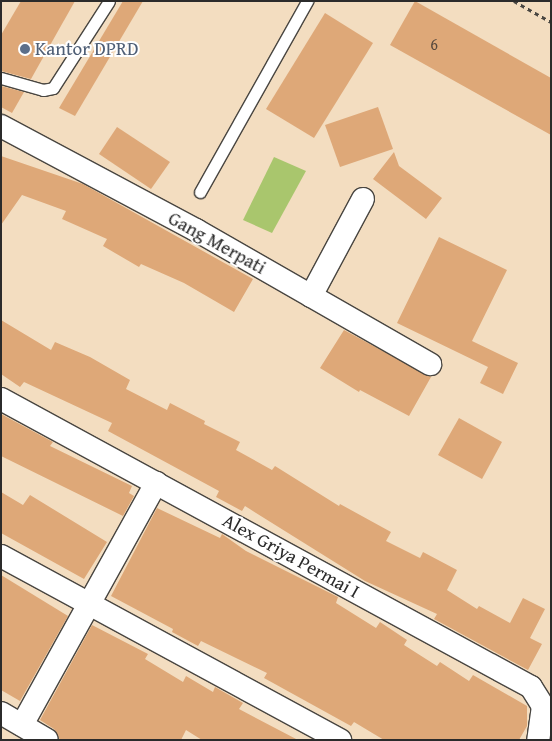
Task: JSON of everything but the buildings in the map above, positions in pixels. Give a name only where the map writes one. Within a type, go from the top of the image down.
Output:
[{"type":"street","name":"Gang Merpati","points":[[1,126],[196,230],[430,364]]},
{"type":"street","points":[[311,296],[362,199]]},
{"type":"street","name":"Alex Griya Permai I","points":[[1,399],[531,687],[543,706],[538,740]]},
{"type":"street","points":[[22,726],[156,483]]},
{"type":"street","points":[[1,556],[340,740]]},
{"type":"street","points":[[1,713],[47,740]]},
{"type":"lane","points":[[1,78],[42,90],[53,88],[108,1]]},
{"type":"lane","points":[[200,192],[307,1]]},
{"type":"path","points":[[514,1],[551,22]]},
{"type":"green space","points":[[274,157],[306,171],[272,233],[243,220]]},
{"type":"place","name":"Kantor DPRD","points":[[25,49]]}]
